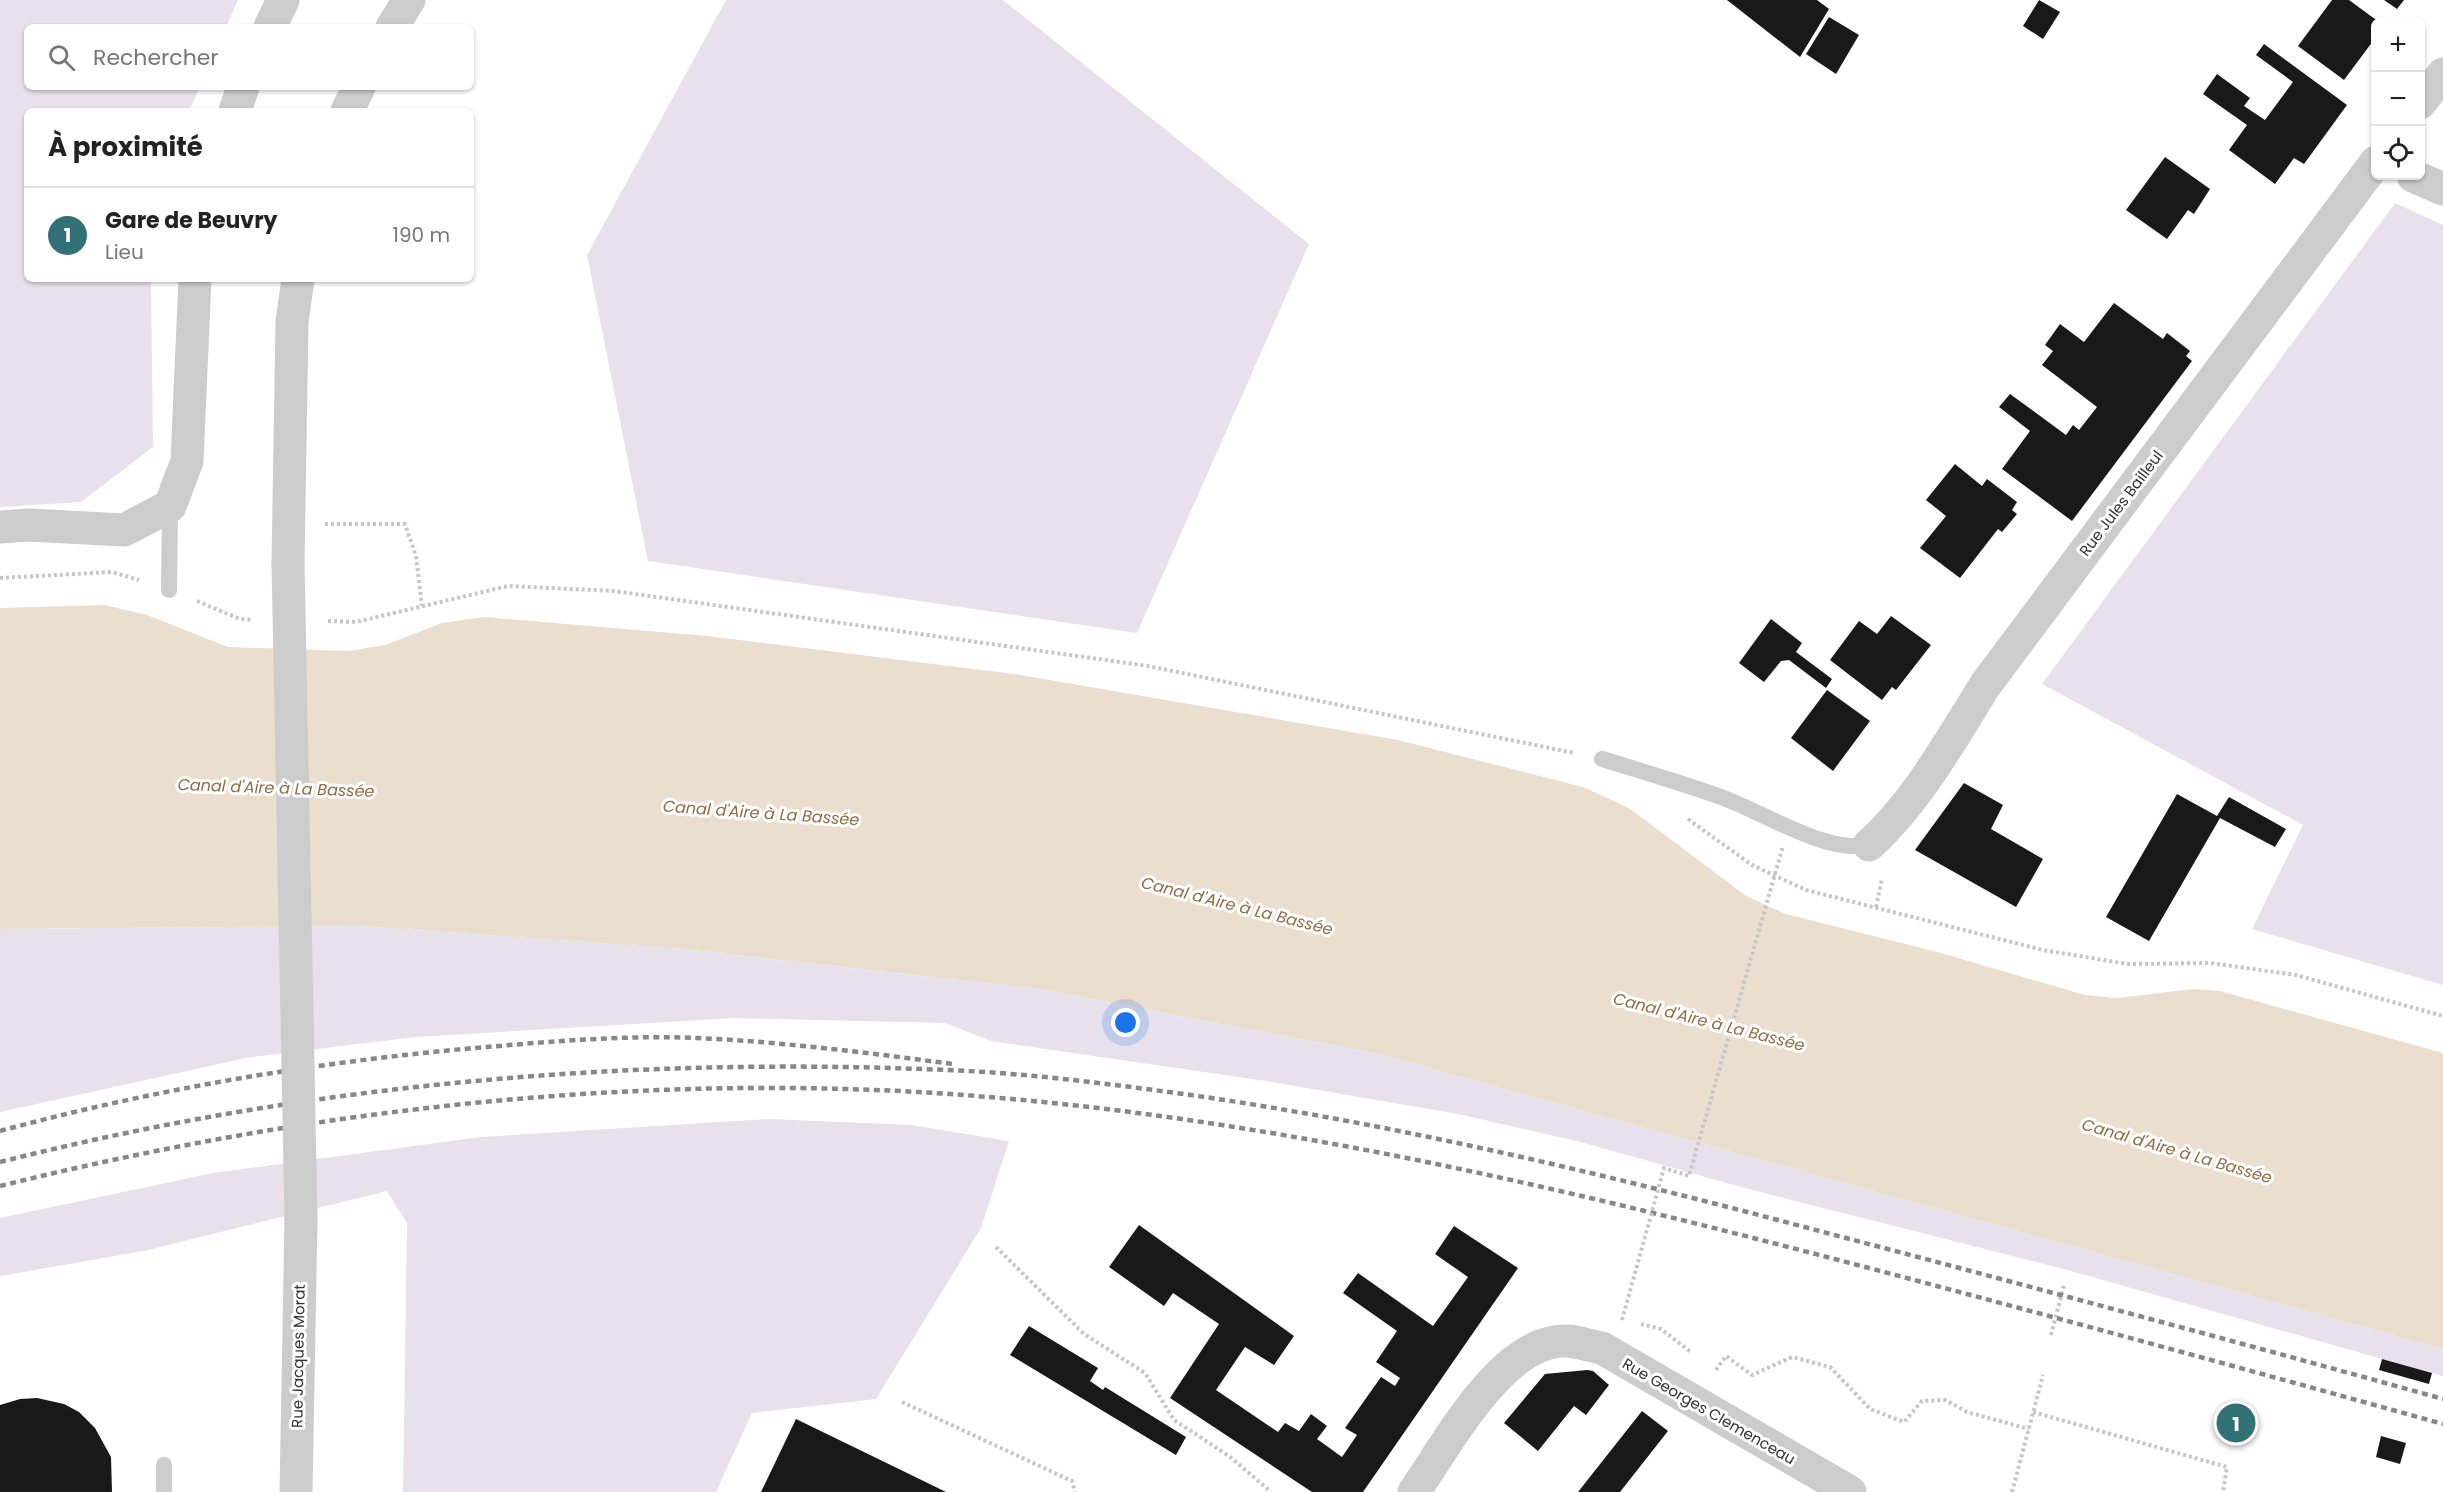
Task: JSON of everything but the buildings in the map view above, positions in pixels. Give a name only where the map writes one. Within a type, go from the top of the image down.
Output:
[{"type":"street","points":[[271,24],[283,0]]},
{"type":"street","points":[[394,24],[409,0]]},
{"type":"street","points":[[2425,98],[2443,74]]},
{"type":"street","points":[[236,108],[242,90]]},
{"type":"street","points":[[348,108],[358,90]]},
{"type":"street","name":"Rue Jules Bailleul","points":[[1869,845],[1896,818],[1936,764],[1986,684],[2371,169]]},
{"type":"street","points":[[2422,180],[2443,189]]},
{"type":"street","points":[[0,527],[29,525],[124,530],[170,506],[187,461],[195,282]]},
{"type":"street","name":"Rue Jacques Morat","points":[[296,1492],[301,1219],[288,524],[292,322],[298,282]]},
{"type":"street","name":"Rue Georges Clemenceau","points":[[1414,1492],[1494,1377],[1527,1350],[1564,1341],[1602,1348],[1850,1492]]},
{"type":"lane","points":[[169,590],[170,506]]},
{"type":"lane","points":[[1602,759],[1724,798],[1814,836],[1852,848],[1869,845]]},
{"type":"lane","points":[[164,1465],[164,1492]]},
{"type":"path","points":[[288,524],[405,524],[416,556],[422,606]]},
{"type":"path","points":[[0,578],[112,572],[169,590],[240,619],[263,620]]},
{"type":"path","points":[[321,621],[356,622],[508,586],[614,591],[1148,666],[1602,759]]},
{"type":"path","points":[[1687,818],[1752,865],[1806,890],[2043,950],[2128,964],[2210,963],[2296,975],[2443,1017]]},
{"type":"path","points":[[1622,1320],[1664,1168],[1689,1176],[1783,846]]},
{"type":"path","points":[[996,1247],[1084,1334],[1145,1373],[1174,1420],[1230,1456],[1270,1492]]},
{"type":"path","points":[[2051,1335],[2064,1285]]},
{"type":"path","points":[[1690,1399],[1726,1356],[1752,1375],[1791,1357],[1830,1367],[1870,1409],[1904,1422],[1922,1401],[1946,1400],[1967,1412],[2029,1429]]},
{"type":"path","points":[[2012,1492],[2043,1375]]},
{"type":"path","points":[[902,1402],[1072,1481],[1075,1492]]},
{"type":"path","points":[[2033,1412],[2227,1467],[2223,1492]]},
{"type":"shaded area","points":[[0,0],[238,0],[227,24],[24,24],[24,90],[199,90],[190,108],[24,108],[24,282],[151,282],[153,447],[81,502],[0,507]]},
{"type":"shaded area","points":[[726,0],[1003,0],[1309,244],[1137,633],[648,561],[587,255]]},
{"type":"shaded area","points":[[2395,203],[2443,225],[2443,985],[2252,929],[2303,825],[2042,684]]},
{"type":"shaded area","points":[[360,926],[683,949],[1039,989],[1378,1054],[2443,1349],[2443,1376],[2060,1268],[1741,1187],[1577,1141],[1458,1114],[1266,1081],[991,1041],[945,1023],[735,1018],[416,1037],[251,1057],[0,1112],[0,929]]},
{"type":"shaded area","points":[[770,1119],[912,1125],[1009,1141],[981,1228],[876,1399],[752,1413],[716,1492],[403,1492],[407,1223],[387,1191],[144,1251],[0,1276],[0,1218],[213,1173],[481,1137]]},
{"type":"water","name":"Canal d'Aire à La Bassée","points":[[104,605],[147,615],[228,647],[349,651],[385,645],[442,623],[484,617],[707,636],[1014,674],[1398,740],[1583,787],[1629,808],[1746,896],[1786,914],[1941,953],[2085,995],[2117,998],[2193,989],[2220,991],[2443,1053],[2443,1349],[1378,1054],[1039,989],[683,949],[360,926],[0,929],[0,608]]},
{"type":"railway","points":[[0,1131],[180,1089],[302,1068],[425,1053],[565,1041],[645,1037],[698,1038],[826,1048],[953,1064]]},
{"type":"railway","points":[[0,1162],[119,1134],[239,1112],[359,1094],[480,1080],[723,1067],[846,1067],[968,1071],[1052,1078],[1191,1095],[1352,1122],[1590,1173],[1748,1212],[2443,1399]]},
{"type":"railway","points":[[0,1186],[113,1160],[340,1119],[455,1105],[571,1095],[686,1089],[802,1088],[918,1092],[1034,1101],[1148,1114],[1263,1132],[1489,1175],[1715,1228],[1904,1277],[2443,1424]]},
{"type":"place","name":"Gare de Beuvry","points":[[2236,1423]]}]
